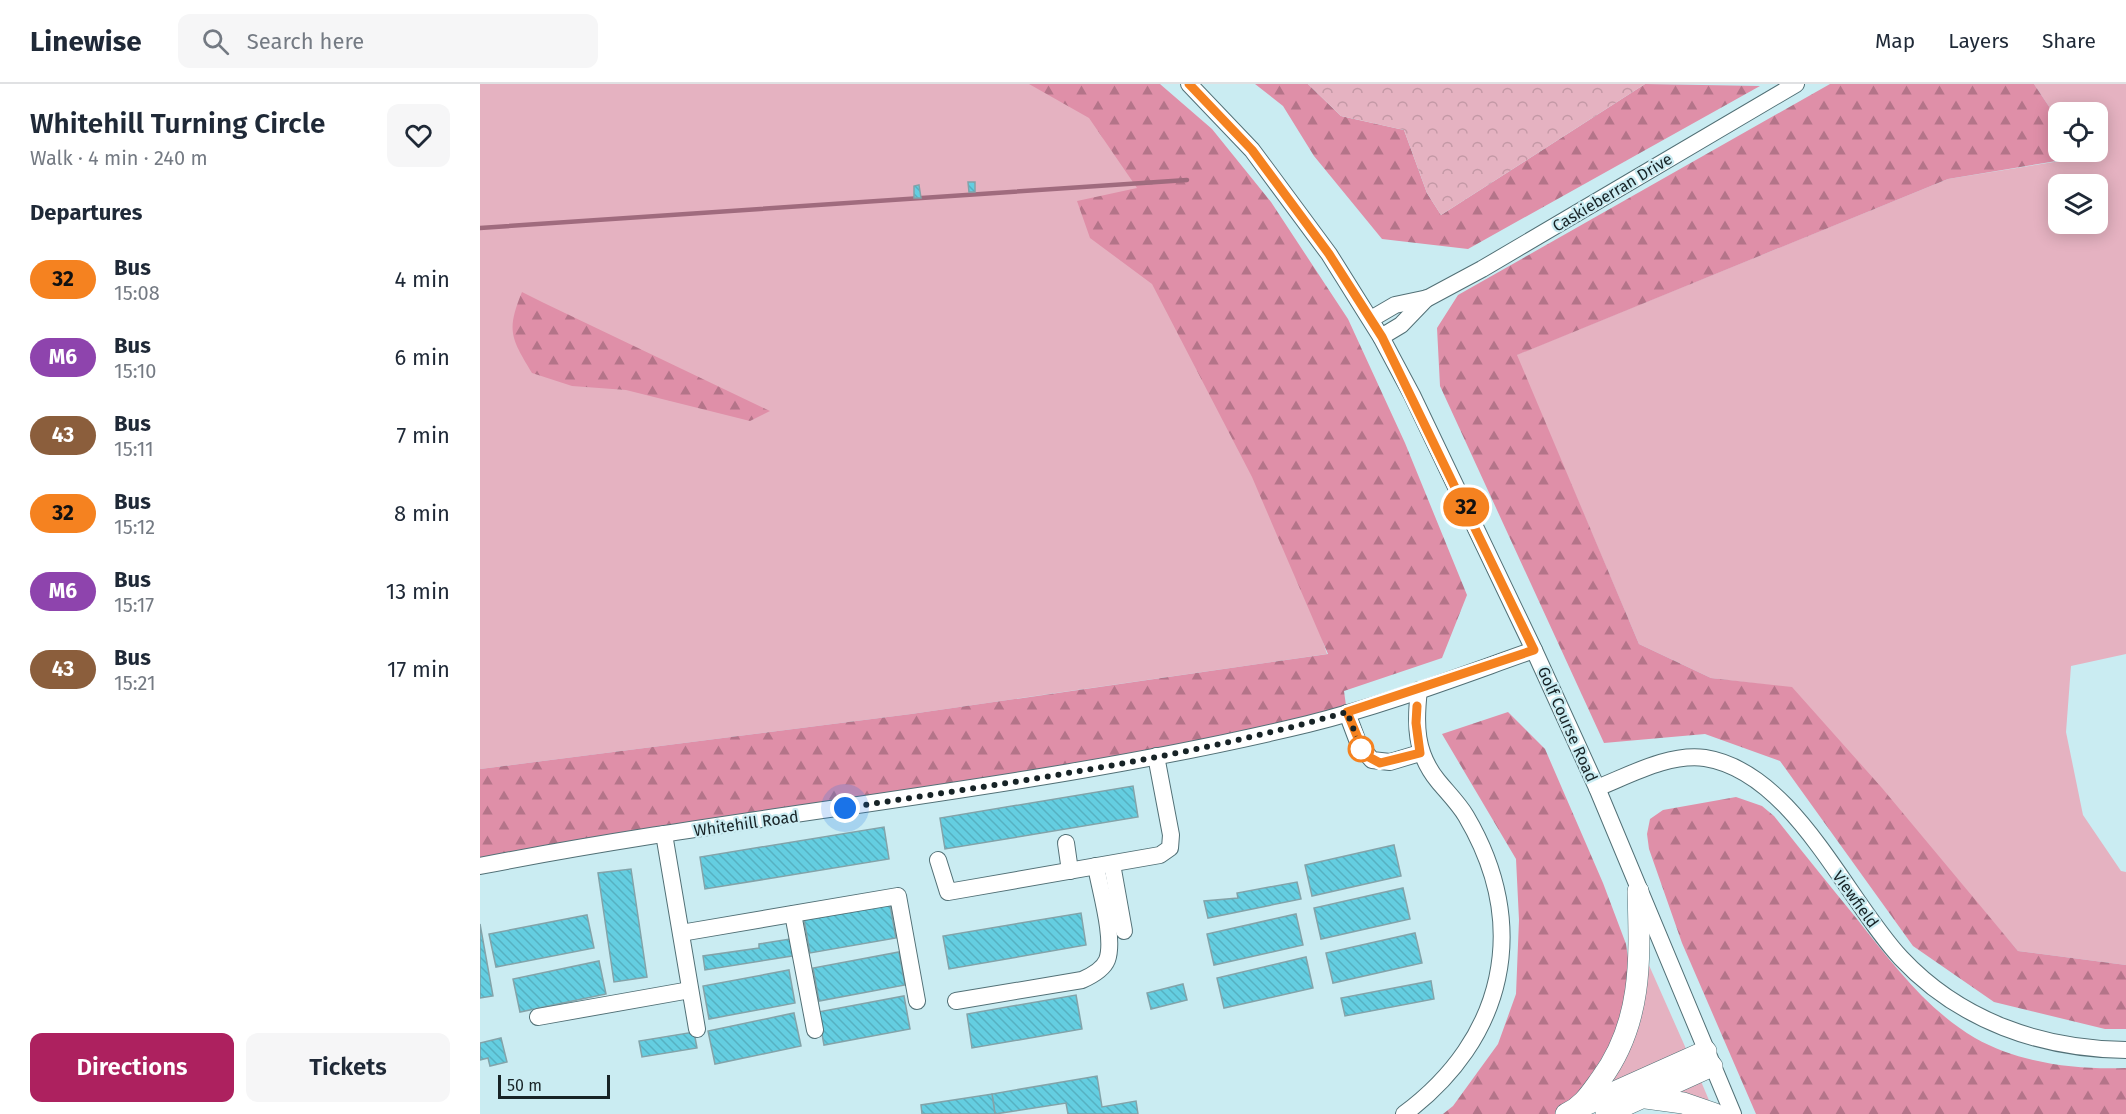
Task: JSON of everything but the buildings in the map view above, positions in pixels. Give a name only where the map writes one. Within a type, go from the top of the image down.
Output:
[{"type":"main road","points":[[1573,1111],[1619,1052],[1635,1007],[1640,952],[1638,891]]},
{"type":"main road","points":[[1573,1111],[1709,1058]]},
{"type":"main road","points":[[1606,1114],[1646,1098],[1709,1058]]},
{"type":"main road","points":[[1646,1098],[1683,1103],[1715,1114]]},
{"type":"street","name":"Golf Course Road","points":[[1189,84],[1252,150],[1329,254],[1382,337],[1534,650],[1597,788],[1638,891],[1733,1114]]},
{"type":"street","name":"Caskieberran Drive","points":[[1371,319],[1395,305],[1428,298],[1482,269],[1796,84]]},
{"type":"street","name":"Caskieberran Drive","points":[[1382,337],[1401,325],[1428,298]]},
{"type":"street","name":"Whitehill Road","points":[[480,866],[596,843],[933,795],[1156,756],[1347,712],[1534,650]]},
{"type":"street","points":[[1404,1114],[1427,1096],[1457,1066],[1475,1039],[1489,1011],[1497,979],[1501,947],[1501,915],[1496,884],[1482,848],[1465,814],[1435,777],[1420,753],[1416,723],[1419,690]]},
{"type":"street","points":[[1347,712],[1359,745],[1371,760],[1390,762],[1420,753]]},
{"type":"street","points":[[938,860],[948,892],[1160,855],[1170,848],[1171,835],[1156,756]]},
{"type":"street","name":"Viewfield","points":[[1597,788],[1673,760],[1704,758],[1733,766],[1772,791],[1900,957],[1947,998],[1989,1023],[2016,1032],[2076,1047],[2126,1050]]},
{"type":"street","points":[[664,834],[697,1029]]},
{"type":"street","points":[[1066,843],[1070,871]]},
{"type":"street","points":[[1104,865],[1124,931]]},
{"type":"street","points":[[956,1001],[1082,980],[1095,974],[1106,961],[1110,944],[1104,865]]},
{"type":"street","points":[[681,933],[898,896],[918,1001]]},
{"type":"street","points":[[794,914],[815,1030]]},
{"type":"street","points":[[538,1017],[690,990]]},
{"type":"green space","points":[[480,84],[1073,84],[1104,113],[1253,430],[1327,654],[911,714],[480,769]]},
{"type":"green space","points":[[1029,84],[1160,84],[1212,129],[1271,202],[1348,319],[1405,443],[1467,595],[1442,658],[1344,691],[1347,713],[1309,723],[480,866],[480,769],[911,714],[1328,654],[1252,477],[1152,284],[1090,238],[1077,201],[1137,188],[1089,118]]},
{"type":"green space","points":[[1255,84],[1308,84],[1341,116],[1404,130],[1427,193],[1441,215],[1645,84],[1760,86],[1468,249],[1382,239],[1314,156],[1283,106]]},
{"type":"green space","points":[[1308,84],[1645,84],[1441,215],[1427,193],[1404,130],[1341,116]]},
{"type":"green space","points":[[1830,84],[2034,84],[2048,105],[2048,162],[2051,162],[1948,179],[1517,355],[1639,644],[1711,678],[1792,687],[1882,788],[2018,951],[2126,965],[2126,1029],[2105,1029],[1994,1002],[1913,946],[1780,761],[1705,734],[1604,743],[1440,386],[1437,328],[1458,295]]},
{"type":"green space","points":[[2034,84],[2126,84],[2126,654],[2071,666],[2066,732],[2083,815],[2121,871],[2126,872],[2126,965],[2018,951],[1792,688],[1711,678],[1639,644],[1516,355],[1948,179],[2054,162],[2108,162],[2108,102],[2048,102],[2048,105]]},
{"type":"green space","points":[[522,292],[770,411],[750,421],[626,390],[572,386],[532,373],[519,351],[513,334],[514,316]]},
{"type":"green space","points":[[1508,712],[1545,749],[1603,883],[1626,944],[1635,1007],[1566,1114],[1443,1114],[1453,1106],[1498,1044],[1516,994],[1519,920],[1516,859],[1442,734]]},
{"type":"green space","points":[[1736,797],[1762,806],[1774,816],[1897,968],[1941,1013],[1975,1038],[2010,1054],[2068,1066],[2126,1068],[2126,1114],[1756,1114],[1682,943],[1649,849],[1647,834],[1650,819],[1663,810]]},
{"type":"green space","points":[[1648,963],[1687,1051],[1609,1086],[1624,1061],[1640,1023]]},
{"type":"green space","points":[[1700,1079],[1711,1105],[1676,1093]]},
{"type":"waterway","points":[[480,228],[1187,180]]},
{"type":"bus line","name":"32","points":[[1189,84],[1252,150],[1329,254],[1382,337],[1534,650],[1347,712],[1365,755],[1380,763],[1420,753],[1416,723],[1417,706]]},
{"type":"route","points":[[845,808],[1079,771],[1185,751],[1309,723],[1347,712],[1361,749]]}]
